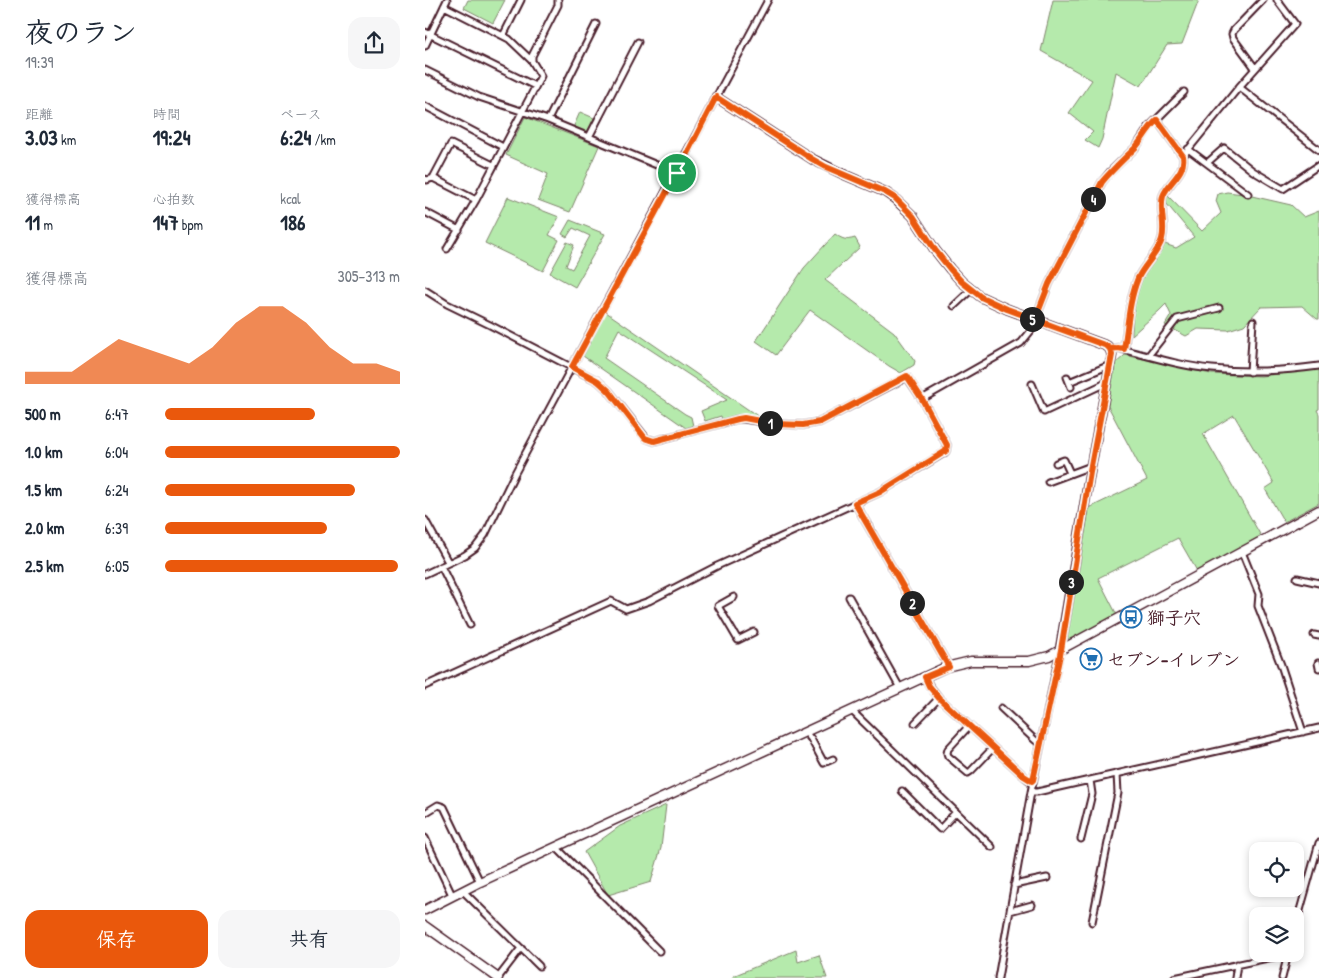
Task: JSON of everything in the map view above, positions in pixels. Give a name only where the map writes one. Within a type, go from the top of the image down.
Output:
[{"type":"street","points":[[425,46],[428,34],[447,0]]},
{"type":"street","points":[[503,36],[521,0]]},
{"type":"street","points":[[532,62],[532,56],[558,5],[557,0]]},
{"type":"street","points":[[425,574],[472,551],[480,542],[768,0]]},
{"type":"street","points":[[1255,68],[1232,34],[1233,30],[1263,0]]},
{"type":"street","points":[[1183,156],[1255,68],[1295,24],[1277,0]]},
{"type":"street","points":[[444,6],[509,39],[532,62],[541,76],[476,200],[447,249]]},
{"type":"street","points":[[548,120],[595,24]]},
{"type":"street","points":[[428,34],[535,86]]},
{"type":"street","points":[[589,137],[637,42]]},
{"type":"street","points":[[425,70],[479,98],[548,120],[677,173]]},
{"type":"street","points":[[1239,87],[1319,150]]},
{"type":"street","points":[[922,399],[1021,343],[1037,320],[1049,284],[1102,182],[1136,147],[1149,127],[1184,92]]},
{"type":"street","points":[[716,97],[812,159],[895,198],[913,216],[950,269],[971,290],[995,304],[1107,346],[1112,355],[1091,466],[1061,650],[1033,780],[998,978]]},
{"type":"street","points":[[425,106],[503,147]]},
{"type":"street","points":[[1124,349],[1131,298],[1139,276],[1162,241],[1162,202],[1164,195],[1184,162],[1183,156],[1157,120]]},
{"type":"street","points":[[433,178],[451,144],[493,165]]},
{"type":"street","points":[[1207,163],[1224,148],[1253,171],[1283,189],[1319,165]]},
{"type":"street","points":[[1189,149],[1248,194]]},
{"type":"street","points":[[425,179],[433,178],[476,200]]},
{"type":"street","points":[[425,212],[459,230]]},
{"type":"street","points":[[425,290],[447,304],[598,381],[609,391],[645,438],[654,441],[744,418],[776,424],[803,425],[820,422],[907,376],[947,445],[946,451],[880,492],[717,566],[649,601],[627,609],[611,600],[425,686]]},
{"type":"street","points":[[954,306],[971,290]]},
{"type":"street","points":[[1148,356],[1177,320],[1219,308]]},
{"type":"street","points":[[1250,372],[1253,321]]},
{"type":"street","points":[[1110,349],[1124,349],[1167,361],[1211,369],[1250,372],[1280,371],[1319,366]]},
{"type":"street","points":[[1069,382],[1110,365]]},
{"type":"street","points":[[1031,384],[1044,412],[1106,383]]},
{"type":"street","points":[[1056,462],[1064,460],[1070,473]]},
{"type":"street","points":[[1048,482],[1091,466]]},
{"type":"street","points":[[855,503],[949,667]]},
{"type":"street","points":[[425,910],[480,882],[949,667],[971,661],[1015,662],[1035,660],[1049,656],[1319,510]]},
{"type":"street","points":[[425,520],[448,562]]},
{"type":"street","points":[[1242,552],[1259,594],[1258,606],[1281,665],[1303,732]]},
{"type":"street","points":[[441,566],[471,625]]},
{"type":"street","points":[[1297,578],[1319,584]]},
{"type":"street","points":[[734,597],[718,606],[738,640],[754,632]]},
{"type":"street","points":[[849,597],[900,688]]},
{"type":"street","points":[[925,677],[929,686],[939,698],[1024,776],[1029,780],[1033,780]]},
{"type":"street","points":[[915,723],[939,698]]},
{"type":"street","points":[[1001,708],[1035,740],[1041,742]]},
{"type":"street","points":[[852,711],[992,847]]},
{"type":"street","points":[[969,726],[948,749],[948,756],[968,773],[993,748]]},
{"type":"street","points":[[1031,792],[1319,728]]},
{"type":"street","points":[[806,733],[824,763],[833,759]]},
{"type":"street","points":[[1092,922],[1118,793],[1117,774]]},
{"type":"street","points":[[1081,839],[1091,794],[1090,780]]},
{"type":"street","points":[[902,792],[940,829],[956,812]]},
{"type":"street","points":[[425,812],[438,805],[443,807],[480,882]]},
{"type":"street","points":[[425,838],[452,895]]},
{"type":"street","points":[[1301,907],[1319,843]]},
{"type":"street","points":[[556,847],[659,951]]},
{"type":"street","points":[[1312,867],[1319,869]]},
{"type":"street","points":[[1014,886],[1047,878]]},
{"type":"street","points":[[463,890],[539,966]]},
{"type":"street","points":[[1010,911],[1032,905]]},
{"type":"street","points":[[425,926],[498,978],[521,948]]},
{"type":"street","points":[[1174,978],[1249,962]]},
{"type":"street","points":[[1281,978],[1285,962]]},
{"type":"street","points":[[1235,978],[1237,964]]},
{"type":"green space","points":[[468,0],[505,0],[493,23],[464,8]]},
{"type":"green space","points":[[1053,0],[1199,0],[1182,44],[1167,45],[1141,86],[1116,72],[1102,139],[1098,148],[1085,140],[1093,132],[1069,113],[1092,80],[1041,51]]},
{"type":"green space","points":[[580,112],[594,118],[588,130],[583,132],[573,128]]},
{"type":"green space","points":[[525,117],[599,146],[570,212],[538,200],[548,174],[506,155]]},
{"type":"green space","points":[[1227,192],[1291,205],[1304,217],[1319,211],[1319,319],[1302,306],[1261,307],[1244,325],[1228,330],[1198,329],[1186,336],[1165,325],[1171,315],[1166,304],[1132,335],[1133,299],[1140,277],[1162,243],[1176,248],[1194,237],[1166,203],[1167,195],[1202,231],[1221,213],[1216,201],[1218,194]]},
{"type":"green space","points":[[508,197],[559,217],[549,235],[559,240],[543,271],[485,243]]},
{"type":"green space","points":[[570,220],[605,234],[575,287],[550,273],[567,242],[574,245],[566,266],[572,269],[590,236],[573,228],[567,237],[562,234]]},
{"type":"green space","points":[[835,234],[844,239],[855,238],[860,247],[825,280],[894,332],[915,361],[914,365],[901,373],[810,310],[776,355],[756,341],[804,268]]},
{"type":"green space","points":[[606,312],[762,419],[737,416],[722,420],[721,416],[705,421],[701,411],[727,400],[619,329],[604,358],[691,417],[693,426],[686,428],[583,356]]},
{"type":"green space","points":[[1125,355],[1211,374],[1261,376],[1319,369],[1319,409],[1317,410],[1319,414],[1319,503],[1284,522],[1265,489],[1274,483],[1234,415],[1203,434],[1261,536],[1197,571],[1178,538],[1098,578],[1117,615],[1070,640],[1066,637],[1089,508],[1147,480],[1108,406],[1114,365]]},
{"type":"green space","points":[[666,805],[661,848],[651,882],[608,895],[584,852],[620,826]]},
{"type":"green space","points":[[796,950],[798,962],[819,955],[827,978],[734,978],[733,976]]},
{"type":"place","name":"獅子穴","points":[[1131,617]]},
{"type":"place","name":"セブン-イレブン","points":[[1091,659]]},
{"type":"route","points":[[677,173],[572,367],[598,381],[609,391],[645,438],[654,441],[744,418],[776,424],[803,425],[820,422],[907,376],[947,445],[946,451],[880,492],[855,503],[949,667],[925,677],[929,686],[939,698],[993,748],[1032,781],[1061,650],[1091,466],[1112,355],[1107,346],[1035,320],[1049,284],[1102,182],[1136,147],[1149,127],[1157,120],[1183,156],[1182,168],[1164,195],[1162,202],[1162,241],[1139,276],[1131,298],[1124,349],[1110,349],[1107,346],[1039,321],[1007,309],[981,297],[962,282],[950,269],[913,216],[895,198],[826,167],[716,97],[677,173]]}]
